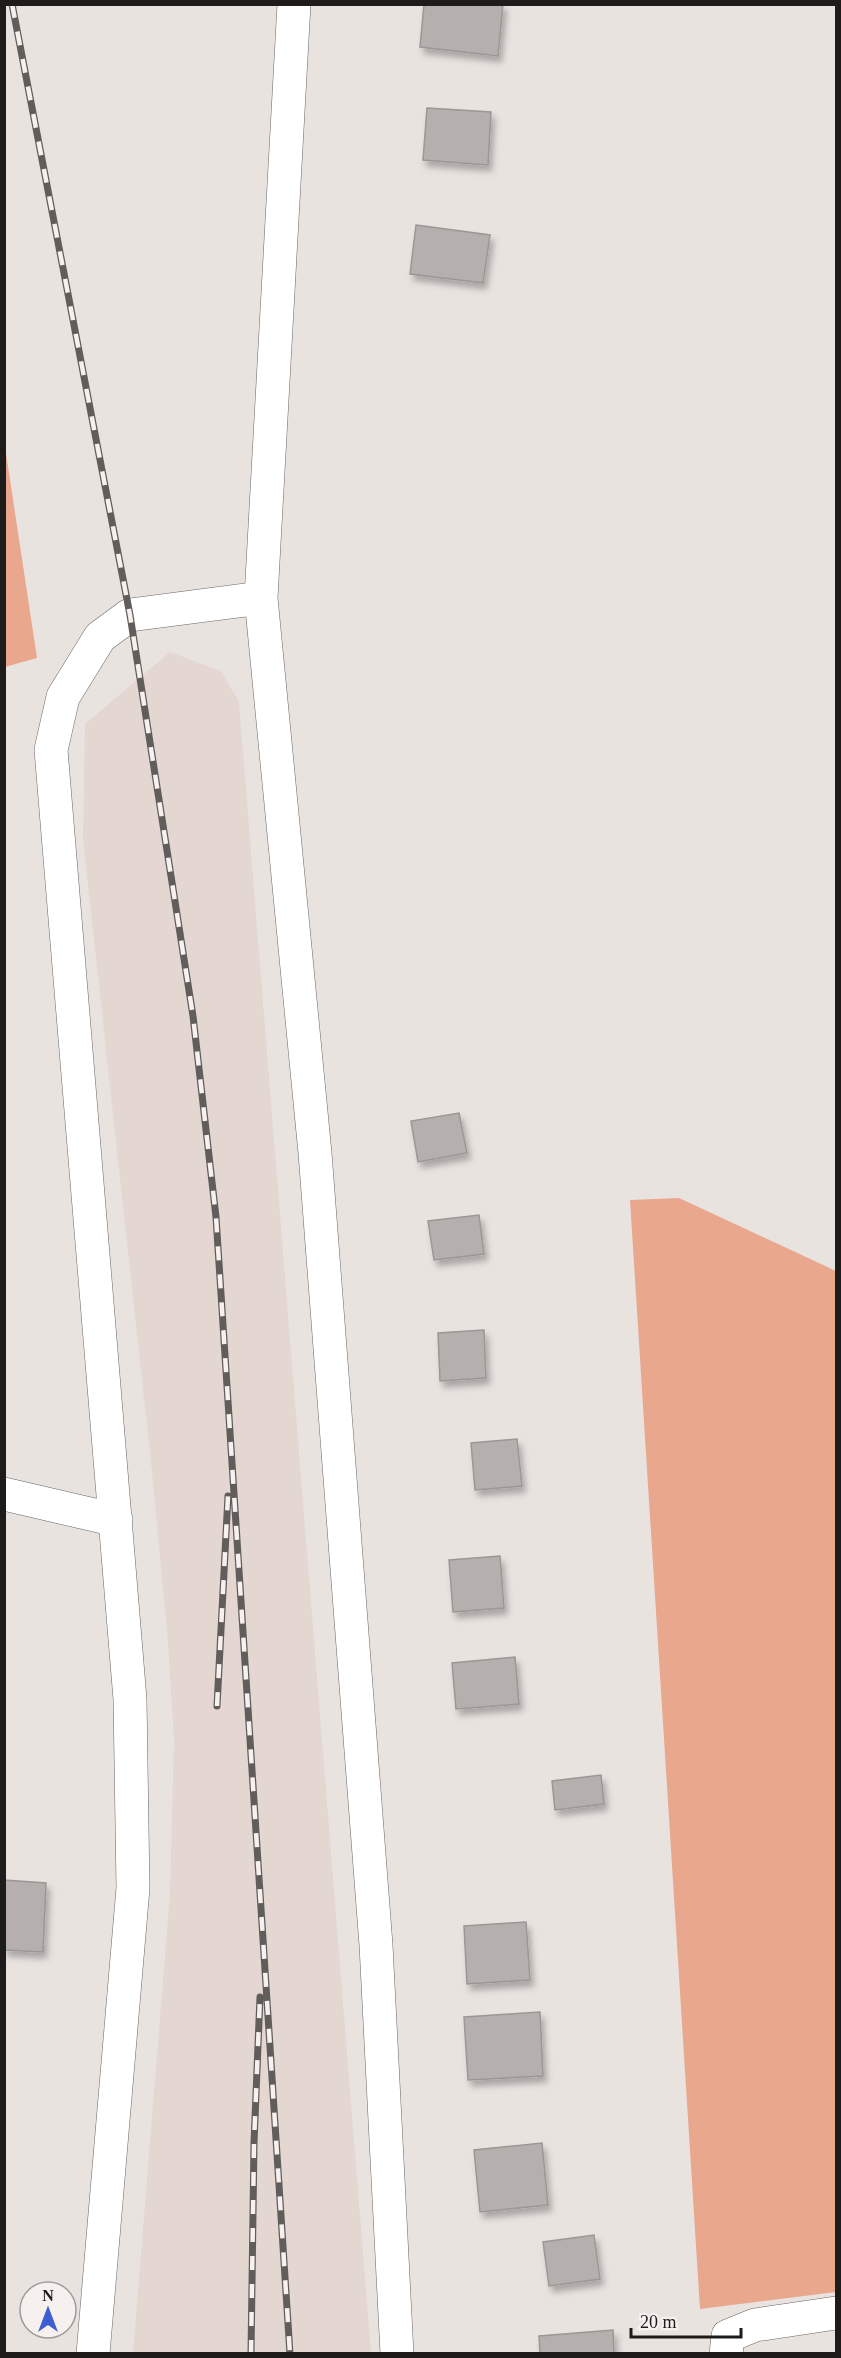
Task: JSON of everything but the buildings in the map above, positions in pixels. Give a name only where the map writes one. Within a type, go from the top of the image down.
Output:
[{"type":"street","points":[[294,4],[261,598],[315,1153],[376,1945],[397,2354]]},
{"type":"street","points":[[93,2354],[134,1888],[130,1699],[51,750],[63,697],[100,637],[130,615],[261,598]]},
{"type":"street","points":[[4,1494],[116,1520]]},
{"type":"street","points":[[726,2354],[728,2336],[755,2325],[837,2313]]},
{"type":"shaded area","points":[[4,440],[37,658],[5,667],[4,667]]},
{"type":"shaded area","points":[[170,652],[221,671],[239,702],[371,2353],[133,2353],[170,1894],[174,1740],[168,1642],[152,1472],[83,839],[85,724]]},
{"type":"shaded area","points":[[679,1198],[836,1271],[836,2292],[700,2309],[630,1200]]},
{"type":"railway","points":[[12,4],[130,615],[193,1016],[216,1217],[290,2354]]},
{"type":"railway","points":[[217,1706],[228,1496]]},
{"type":"railway","points":[[251,2354],[254,2143],[260,1997]]}]
